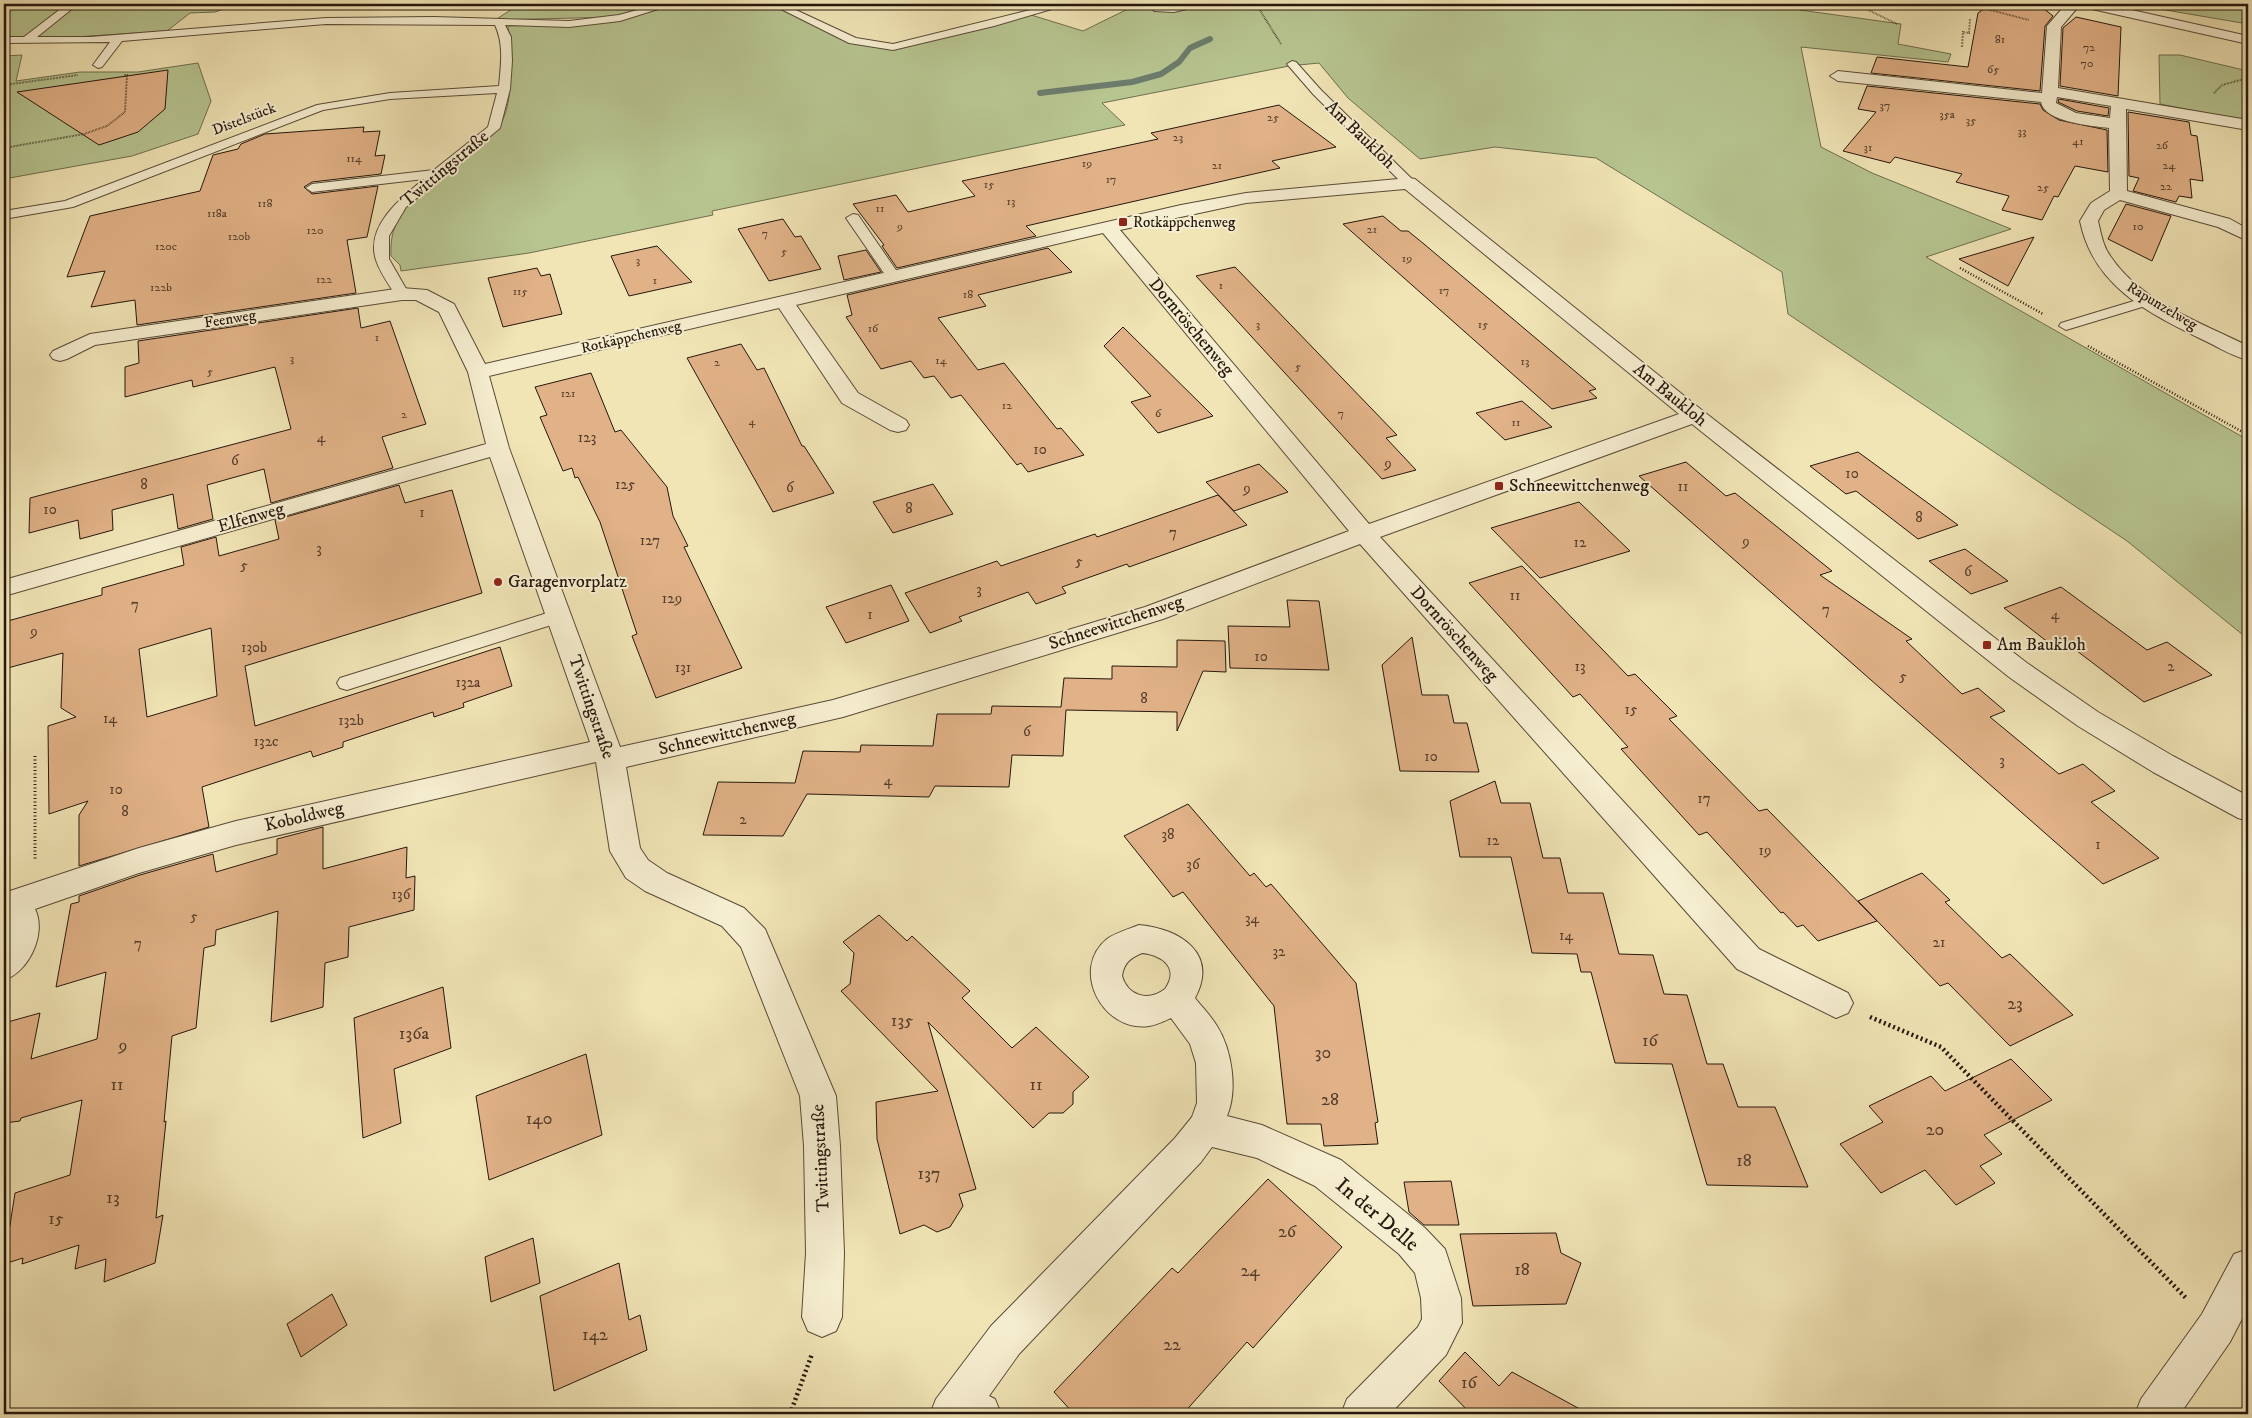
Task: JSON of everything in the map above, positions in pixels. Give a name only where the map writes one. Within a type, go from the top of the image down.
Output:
[{"type":"street","points":[[1160,6],[1174,8],[1190,4]]},
{"type":"street","points":[[2117,124],[2068,116],[2053,110],[2048,104],[2054,26],[2067,5],[2088,9],[2097,5],[2248,40]]},
{"type":"street","points":[[1838,76],[2119,103],[2248,125]]},
{"type":"street","points":[[2119,103],[2117,124],[2121,178],[2118,194],[2224,223],[2248,236]]},
{"type":"street","name":"Rotkäppchenweg","points":[[478,372],[1107,226],[1246,198],[1409,182]]},
{"type":"street","name":"Am Baukloh","points":[[1409,182],[1695,416],[2018,670],[2088,718],[2163,764],[2248,810]]},
{"type":"street","name":"Rapunzelweg","points":[[2118,194],[2097,207],[2089,221],[2094,243],[2113,274],[2147,301],[2248,354]]},
{"type":"street","name":"Dornröschenweg","points":[[1107,226],[1364,534],[1748,959],[1836,1003]]},
{"type":"street","name":"Feenweg","points":[[60,356],[90,340],[402,294]]},
{"type":"street","name":"Twittingstraße","points":[[402,294],[420,294],[433,299],[447,308],[478,372],[498,448],[560,615],[608,755],[625,850],[637,869],[656,882],[733,918],[754,939],[818,1096],[822,1146],[825,1253],[822,1317]]},
{"type":"street","points":[[784,301],[850,398],[898,425]]},
{"type":"street","name":"Schneewittchenweg","points":[[608,755],[852,704],[1154,613],[1364,534],[1695,416]]},
{"type":"street","name":"Elfenweg","points":[[4,588],[498,448]]},
{"type":"street","name":"Koboldweg","points":[[16,903],[117,867],[290,819],[485,778],[608,755]]},
{"type":"street","points":[[4,966],[16,952],[25,931],[16,903]]},
{"type":"street","points":[[963,1411],[1005,1340],[1188,1150],[1205,1128],[1215,1103],[1213,1063],[1205,1037],[1177,1000]]},
{"type":"street","name":"In der Delle","points":[[1205,1128],[1262,1142],[1328,1173],[1412,1241],[1431,1262],[1441,1298],[1442,1323],[1432,1341],[1362,1414]]},
{"type":"street","points":[[2156,1414],[2216,1328],[2248,1268]]},
{"type":"lane","points":[[28,39],[72,4]]},
{"type":"lane","points":[[4,40],[90,40],[326,21],[434,20],[569,24],[620,18],[670,4]]},
{"type":"lane","points":[[776,4],[801,14],[825,29],[853,40],[894,47],[1064,4]]},
{"type":"lane","points":[[1138,4],[1160,6]]},
{"type":"lane","name":"Twittingstraße","points":[[402,294],[382,259],[382,237],[390,217],[401,204],[494,128],[504,89],[506,37],[500,23]]},
{"type":"lane","points":[[506,37],[548,24]]},
{"type":"lane","points":[[98,65],[119,37]]},
{"type":"lane","name":"Am Baukloh","points":[[1292,64],[1317,92],[1409,182]]},
{"type":"lane","name":"Distelstück","points":[[4,216],[68,204],[321,107],[382,97],[504,89]]},
{"type":"lane","points":[[312,188],[436,174]]},
{"type":"lane","points":[[853,218],[893,276]]},
{"type":"lane","points":[[2066,326],[2147,301]]},
{"type":"lane","points":[[347,684],[560,615]]},
{"type":"path","points":[[1256,4],[1292,64]]},
{"type":"path","points":[[1856,4],[1871,13],[1897,24]]},
{"type":"path","points":[[1967,4],[2054,26]]},
{"type":"path","points":[[1962,47],[1963,32],[1969,33],[1970,18]]},
{"type":"path","points":[[4,85],[82,74]]},
{"type":"path","points":[[4,148],[84,134],[107,126],[125,112],[127,75],[118,74]]},
{"type":"path","points":[[2217,92],[2222,85],[2228,82],[2248,78]]},
{"type":"path","points":[[1960,268],[2066,326]]},
{"type":"path","points":[[2066,326],[2058,329],[2248,435]]},
{"type":"path","points":[[16,903],[35,756]]},
{"type":"path","points":[[1836,1003],[1941,1047],[2216,1328]]},
{"type":"path","points":[[790,1414],[808,1368],[822,1317]]},
{"type":"green space","points":[[4,4],[239,4],[215,12],[190,13],[167,31],[74,37],[4,37]]},
{"type":"green space","points":[[520,4],[655,4],[615,17],[495,20]]},
{"type":"green space","points":[[669,4],[776,4],[853,40],[893,47],[1028,14],[1083,31],[1136,5],[1162,10],[1197,4],[1794,4],[1800,10],[1901,24],[1898,44],[1951,54],[1948,62],[1801,47],[1821,147],[1872,173],[2011,229],[1926,257],[2248,440],[2248,639],[2127,541],[1788,314],[1782,272],[1596,158],[1495,147],[1420,159],[1348,98],[1319,63],[1289,66],[1102,103],[1125,125],[712,211],[713,215],[529,253],[401,271],[400,265],[391,256],[391,243],[393,231],[404,209],[434,181],[488,139],[498,128],[503,118],[507,107],[511,79],[508,26],[569,24],[646,12]]},
{"type":"green space","points":[[2130,4],[2220,4],[2248,10],[2248,24]]},
{"type":"green space","points":[[22,55],[16,81],[80,72],[138,72],[198,63],[211,101],[198,134],[132,156],[4,179],[4,56]]},
{"type":"green space","points":[[2159,55],[2180,55],[2248,71],[2248,121],[2160,104]]},
{"type":"building","points":[[1991,4],[2038,4],[2053,16],[2045,26],[2040,91],[1871,73],[1877,57],[1968,67],[1978,13]]},
{"type":"building","points":[[2076,17],[2121,27],[2118,96],[2060,86],[2063,28]]},
{"type":"building","points":[[168,70],[165,109],[138,132],[99,145],[17,92]]},
{"type":"building","points":[[1867,86],[2040,104],[2043,110],[2059,120],[2107,130],[2108,172],[2075,166],[2058,197],[2054,196],[2042,220],[2002,210],[2009,196],[1956,182],[1962,174],[1895,157],[1890,163],[1843,151],[1876,112],[1858,109]]},
{"type":"building","points":[[2059,99],[2109,108],[2108,116],[2077,111],[2058,102]]},
{"type":"building","points":[[1279,105],[1336,147],[1272,161],[1280,168],[1026,226],[1036,236],[897,268],[882,246],[884,245],[853,204],[896,195],[908,212],[975,196],[962,181],[1158,139],[1151,133]]},
{"type":"building","points":[[2128,112],[2189,122],[2191,135],[2197,136],[2203,181],[2190,179],[2192,198],[2179,196],[2176,202],[2133,191],[2139,178],[2129,176]]},
{"type":"building","points":[[364,127],[363,132],[380,131],[375,156],[385,155],[381,174],[312,182],[304,187],[312,194],[378,186],[367,237],[347,240],[356,293],[137,325],[135,300],[91,307],[105,271],[67,277],[90,216],[200,191],[213,155],[238,149],[241,144],[265,134]]},
{"type":"building","points":[[2126,204],[2171,216],[2152,261],[2108,239]]},
{"type":"building","points":[[1383,216],[1401,231],[1408,231],[1596,389],[1589,391],[1597,398],[1552,409],[1343,224]]},
{"type":"building","points":[[783,219],[795,237],[801,236],[821,269],[769,281],[738,229]]},
{"type":"building","points":[[2034,237],[2008,286],[1959,259]]},
{"type":"building","points":[[657,246],[692,282],[629,296],[611,256]]},
{"type":"building","points":[[1048,248],[1072,272],[978,295],[986,306],[938,318],[978,370],[1004,363],[1057,429],[1061,428],[1084,455],[1028,472],[1021,463],[1017,465],[961,395],[951,398],[934,376],[924,378],[911,361],[881,369],[846,317],[852,315],[847,295]]},
{"type":"building","points":[[866,250],[881,272],[844,280],[838,256]]},
{"type":"building","points":[[1235,267],[1397,435],[1386,438],[1416,470],[1382,479],[1196,276]]},
{"type":"building","points":[[537,268],[541,276],[550,274],[562,314],[503,327],[488,278]]},
{"type":"building","points":[[358,308],[361,328],[390,321],[426,424],[382,437],[393,468],[271,503],[264,469],[207,485],[213,519],[178,529],[173,494],[112,510],[113,530],[80,539],[78,520],[29,533],[30,498],[291,429],[275,367],[193,387],[192,380],[125,397],[125,367],[139,363],[138,341]]},
{"type":"building","points":[[1123,327],[1213,416],[1158,433],[1131,402],[1151,396],[1104,346]]},
{"type":"building","points":[[741,344],[757,370],[764,368],[802,446],[804,446],[834,493],[773,512],[687,358]]},
{"type":"building","points":[[591,373],[615,432],[621,430],[667,487],[673,516],[688,546],[684,547],[742,668],[656,698],[632,636],[637,634],[600,522],[578,477],[575,478],[572,468],[563,471],[540,417],[547,415],[535,387]]},
{"type":"building","points":[[1522,401],[1552,427],[1505,440],[1476,413]]},
{"type":"building","points":[[1858,452],[1958,525],[1918,539],[1856,491],[1846,494],[1810,466]]},
{"type":"building","points":[[1686,462],[1726,496],[1735,493],[1832,571],[1820,575],[1912,639],[1906,641],[1962,694],[1978,688],[2005,711],[1990,717],[2059,774],[2083,764],[2115,791],[2091,802],[2159,858],[2103,884],[1639,476]]},
{"type":"building","points":[[1259,464],[1288,492],[1234,511],[1206,482]]},
{"type":"building","points":[[933,484],[953,514],[893,533],[873,502]]},
{"type":"building","points":[[399,485],[405,503],[452,490],[482,593],[245,666],[255,726],[500,647],[512,686],[463,703],[464,707],[434,717],[433,712],[343,742],[343,747],[313,757],[311,751],[202,787],[209,827],[79,866],[79,815],[88,801],[49,814],[48,726],[76,717],[61,708],[63,653],[4,669],[4,622],[102,595],[102,588],[184,565],[181,547],[216,537],[219,556],[279,539],[275,520]],"holes":[[[211,628],[217,696],[147,717],[139,649]]]},
{"type":"building","points":[[1218,495],[1247,525],[1129,567],[1127,564],[1062,587],[1066,593],[1036,604],[1028,592],[959,617],[962,621],[930,633],[905,593],[997,561],[1001,566],[1095,534],[1097,537]]},
{"type":"building","points":[[1579,502],[1630,551],[1540,578],[1491,528]]},
{"type":"building","points":[[1965,549],[2008,581],[1971,594],[1929,561]]},
{"type":"building","points":[[1522,566],[1628,676],[1635,674],[1677,716],[1669,719],[1759,811],[1767,809],[1877,921],[1818,941],[1803,925],[1797,927],[1783,912],[1781,913],[1707,832],[1699,835],[1621,749],[1628,747],[1580,694],[1573,697],[1469,583]]},
{"type":"building","points":[[891,585],[909,621],[846,643],[826,607]]},
{"type":"building","points":[[2061,587],[2147,650],[2167,642],[2212,675],[2144,702],[2060,638],[2049,643],[2004,608]]},
{"type":"building","points":[[1287,600],[1319,601],[1329,670],[1230,668],[1228,626],[1290,627]]},
{"type":"building","points":[[1412,637],[1422,695],[1448,695],[1454,723],[1467,723],[1479,772],[1400,771],[1382,665]]},
{"type":"building","points":[[1177,640],[1225,641],[1226,672],[1203,671],[1177,731],[1177,712],[1066,710],[1063,756],[1012,755],[1009,787],[935,786],[929,797],[807,794],[783,836],[703,835],[718,782],[795,783],[803,751],[860,752],[861,745],[933,746],[937,714],[991,714],[992,706],[1061,707],[1064,678],[1112,679],[1112,666],[1177,667]]},
{"type":"building","points":[[1495,781],[1501,803],[1530,803],[1543,858],[1560,858],[1568,893],[1603,893],[1619,954],[1653,955],[1664,994],[1687,995],[1707,1064],[1723,1064],[1738,1107],[1775,1107],[1808,1187],[1707,1185],[1672,1064],[1615,1063],[1591,972],[1581,972],[1577,954],[1532,953],[1511,857],[1460,857],[1450,801]]},
{"type":"building","points":[[1188,804],[1250,876],[1254,873],[1266,887],[1271,884],[1356,983],[1378,1122],[1375,1123],[1378,1144],[1324,1146],[1321,1124],[1287,1124],[1274,1006],[1183,892],[1173,897],[1124,836]]},
{"type":"building","points":[[323,827],[323,869],[407,847],[406,878],[415,876],[414,910],[349,927],[348,957],[325,963],[323,1007],[271,1022],[278,911],[216,930],[215,945],[204,948],[196,1028],[172,1036],[156,1218],[163,1215],[155,1263],[104,1282],[106,1259],[75,1269],[79,1245],[22,1264],[23,1258],[4,1264],[15,1193],[70,1175],[82,1100],[21,1118],[20,1121],[4,1123],[4,1023],[40,1013],[31,1059],[97,1039],[106,972],[56,987],[71,904],[79,902],[79,896],[140,875],[213,854],[216,872],[277,854],[277,839]]},
{"type":"building","points":[[1922,873],[1950,900],[1945,902],[2002,958],[2010,954],[2073,1015],[2010,1046],[1948,983],[1940,986],[1858,901]]},
{"type":"building","points":[[879,915],[907,941],[912,936],[970,991],[962,998],[1012,1048],[1036,1027],[1089,1077],[1073,1092],[1073,1104],[1063,1113],[1049,1113],[1033,1128],[928,1022],[976,1189],[959,1194],[963,1206],[950,1227],[937,1232],[924,1225],[900,1234],[877,1139],[876,1102],[938,1091],[841,991],[850,984],[854,953],[843,942]]},
{"type":"building","points":[[443,987],[451,1048],[394,1069],[401,1123],[363,1138],[354,1018]]},
{"type":"building","points":[[586,1054],[602,1135],[489,1180],[476,1096]]},
{"type":"building","points":[[2011,1059],[2052,1100],[1984,1135],[2002,1154],[1980,1166],[1995,1183],[1956,1205],[1925,1170],[1881,1193],[1840,1144],[1883,1122],[1869,1106],[1931,1076],[1945,1091]]},
{"type":"building","points":[[1268,1179],[1342,1247],[1253,1348],[1247,1342],[1183,1414],[1074,1414],[1054,1392],[1172,1268],[1178,1273]]},
{"type":"building","points":[[1451,1181],[1459,1225],[1424,1225],[1409,1212],[1404,1182]]},
{"type":"building","points":[[1556,1233],[1561,1253],[1581,1263],[1566,1304],[1473,1306],[1460,1234]]},
{"type":"building","points":[[533,1238],[540,1283],[491,1302],[485,1257]]},
{"type":"building","points":[[619,1263],[629,1320],[640,1315],[647,1350],[554,1391],[540,1296]]},
{"type":"building","points":[[332,1294],[347,1325],[301,1357],[287,1324]]},
{"type":"building","points":[[1465,1352],[1499,1386],[1512,1372],[1589,1414],[1471,1414],[1439,1381]]},
{"type":"waterway","points":[[1040,93],[1132,82],[1161,74],[1179,62],[1190,48],[1210,39]]},
{"type":"railway","points":[[2235,4],[2248,7]]},
{"type":"place","name":"Rotkäppchenweg","points":[[1123,222]]},
{"type":"place","name":"Schneewittchenweg","points":[[1499,486]]},
{"type":"place","name":"Garagenvorplatz","points":[[498,582]]},
{"type":"place","name":"Am Baukloh","points":[[1987,645]]}]
